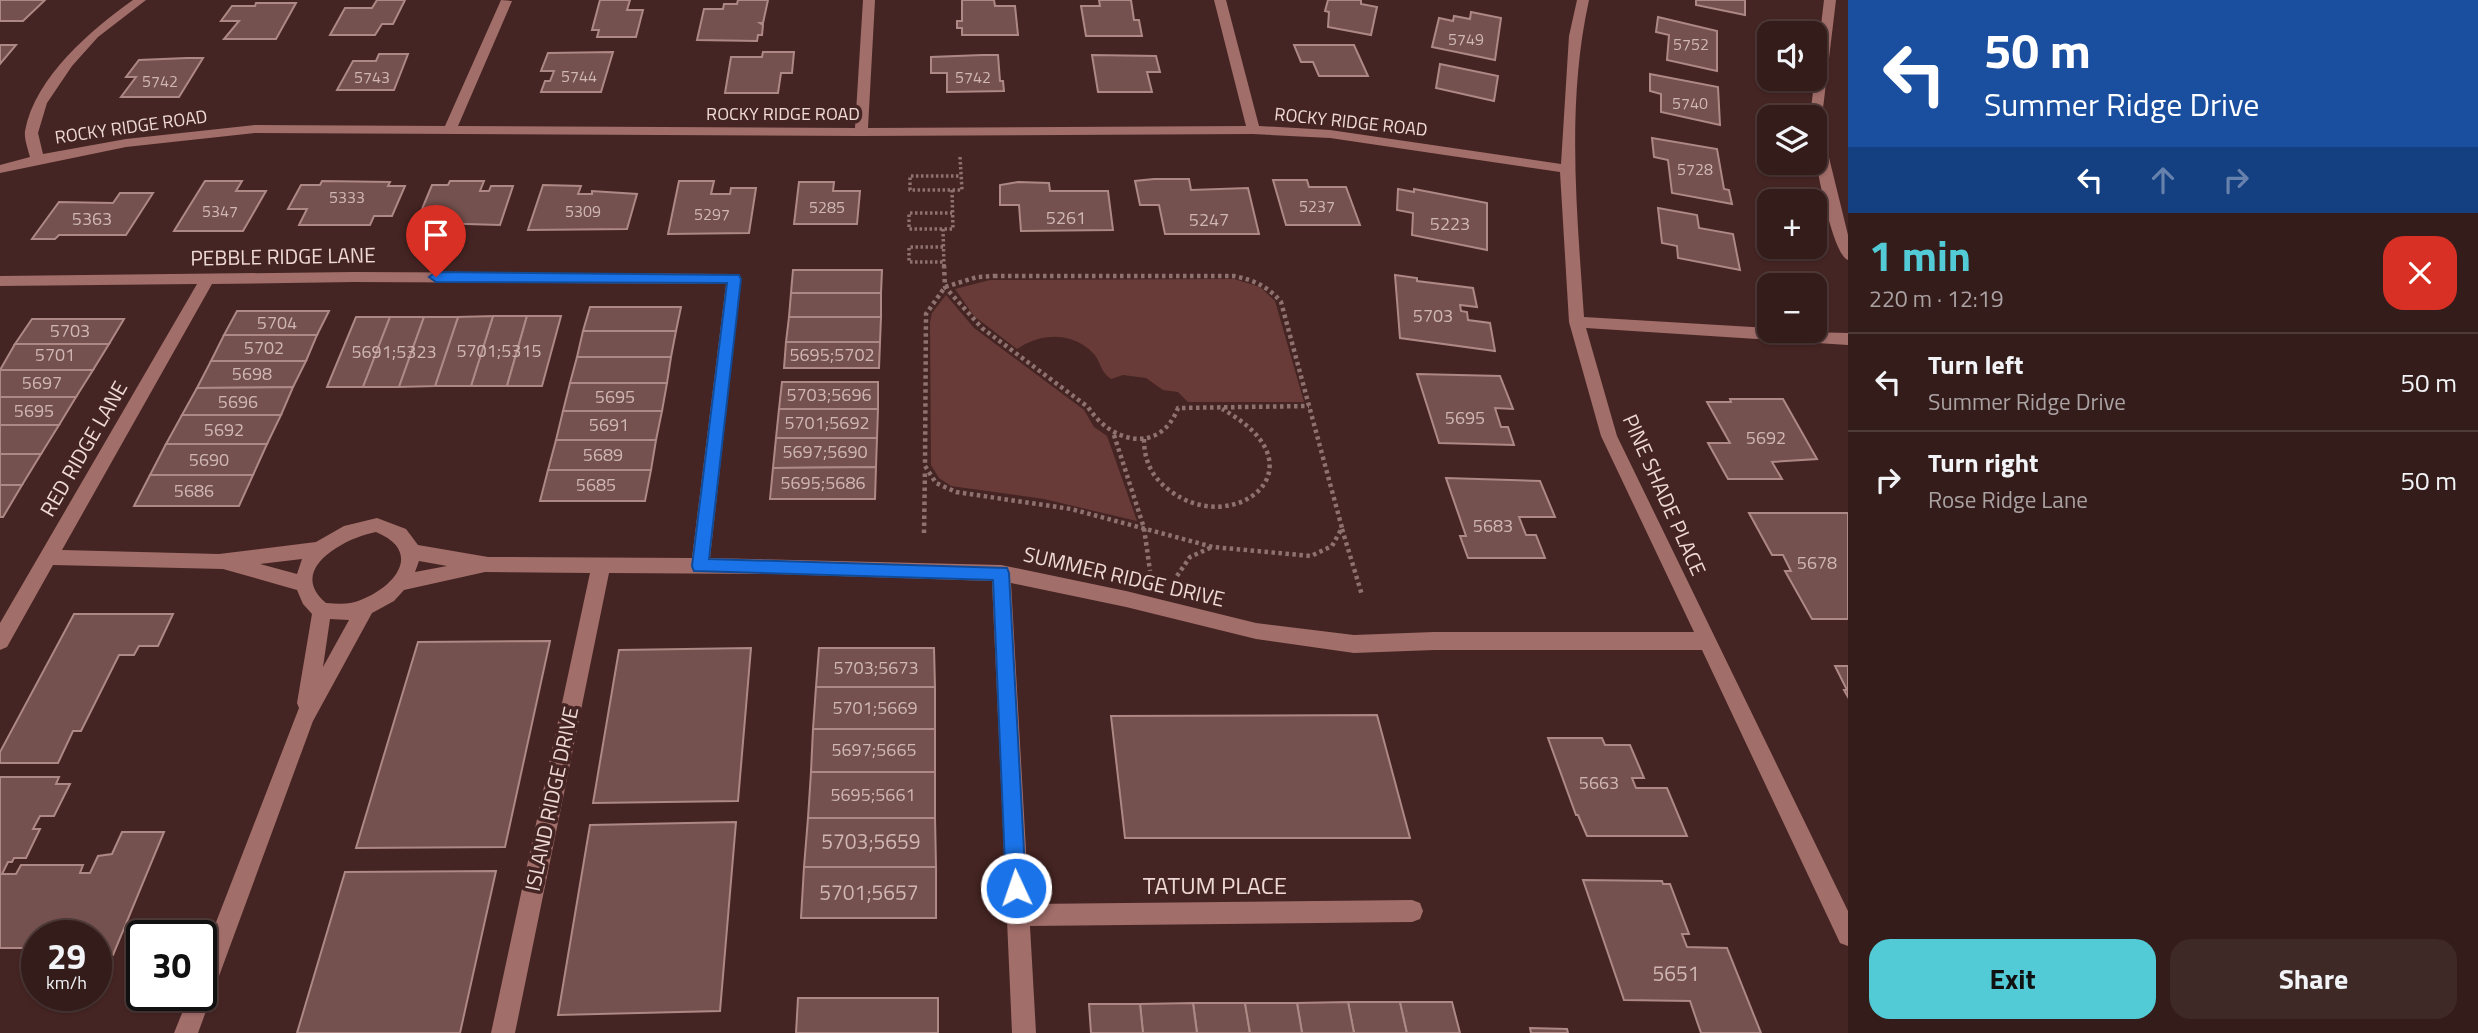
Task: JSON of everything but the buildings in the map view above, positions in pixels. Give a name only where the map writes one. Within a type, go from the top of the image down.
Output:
[{"type":"street","points":[[37,159],[31,133],[41,103],[67,64],[94,34],[140,0]]},
{"type":"street","points":[[861,132],[869,0]]},
{"type":"street","points":[[1220,0],[1253,130]]},
{"type":"street","name":"PINE SHADE PLACE","points":[[1583,0],[1575,36],[1567,169],[1577,322],[1609,436],[1848,935]]},
{"type":"street","points":[[1817,105],[1830,0]]},
{"type":"street","points":[[449,131],[506,1]]},
{"type":"street","name":"ROCKY RIDGE ROAD","points":[[0,169],[37,159],[168,135],[255,129],[861,132],[1253,130],[1330,135],[1438,148],[1567,169]]},
{"type":"street","points":[[1826,175],[1837,224],[1848,255]]},
{"type":"street","name":"RED RIDGE LANE","points":[[0,641],[207,279]]},
{"type":"street","name":"PEBBLE RIDGE LANE","points":[[0,281],[734,279],[700,566]]},
{"type":"street","points":[[1577,322],[1848,339]]},
{"type":"street","points":[[377,525],[393,528],[405,537],[412,552],[410,565],[401,583],[386,598],[365,609],[343,613],[323,611],[310,600],[304,584],[309,564],[319,549],[337,535],[358,527],[377,525]]},
{"type":"street","points":[[49,557],[219,562],[319,549]]},
{"type":"street","name":"SUMMER RIDGE DRIVE","points":[[412,552],[488,565],[700,566],[1001,573],[1126,598],[1256,631],[1354,644],[1434,640],[1706,640]]},
{"type":"street","points":[[219,562],[304,584]]},
{"type":"street","name":"SUMMER RIDGE DRIVE","points":[[401,583],[488,565]]},
{"type":"street","name":"ISLAND RIDGE DRIVE","points":[[503,1033],[601,566]]},
{"type":"street","points":[[1001,573],[1024,1033]]},
{"type":"street","points":[[217,951],[305,717],[365,609]]},
{"type":"street","points":[[305,717],[323,611]]},
{"type":"street","name":"TATUM PLACE","points":[[1018,915],[1412,911]]},
{"type":"street","points":[[186,1033],[194,1011]]},
{"type":"path","points":[[960,156],[962,190],[910,190],[910,176],[961,176]]},
{"type":"path","points":[[952,190],[953,229],[909,229],[909,213],[952,213]]},
{"type":"path","points":[[925,533],[926,314],[945,287],[943,229]]},
{"type":"path","points":[[943,247],[909,247],[909,262],[944,262]]},
{"type":"path","points":[[945,287],[977,277],[994,276],[1234,276],[1270,289],[1281,302],[1362,595]]},
{"type":"path","points":[[945,287],[982,328],[1088,407],[1093,418],[1114,435],[1144,439],[1158,436],[1176,419],[1178,408],[1309,406]]},
{"type":"path","points":[[1144,439],[1145,458],[1151,472],[1174,495],[1209,506],[1243,502],[1258,492],[1267,481],[1271,466],[1269,451],[1262,437],[1249,424],[1218,407]]},
{"type":"path","points":[[1114,435],[1144,528],[1150,570]]},
{"type":"path","points":[[925,466],[936,483],[956,492],[1028,501],[1213,547],[1311,556],[1332,546],[1342,528]]},
{"type":"path","points":[[1177,576],[1186,559],[1198,551],[1213,547]]},
{"type":"shaded area","points":[[1234,279],[1260,287],[1275,301],[1304,402],[1188,402],[1178,392],[1163,390],[1146,378],[1123,375],[1111,379],[1104,373],[1093,353],[1076,341],[1046,337],[1017,349],[974,316],[955,289],[990,280]]},
{"type":"shaded area","points":[[946,295],[974,328],[1084,410],[1094,427],[1107,436],[1137,521],[1044,499],[951,486],[939,478],[931,465],[930,322],[932,313]]},
{"type":"route","points":[[436,277],[734,279],[700,566],[1001,573],[1016,888]]}]
